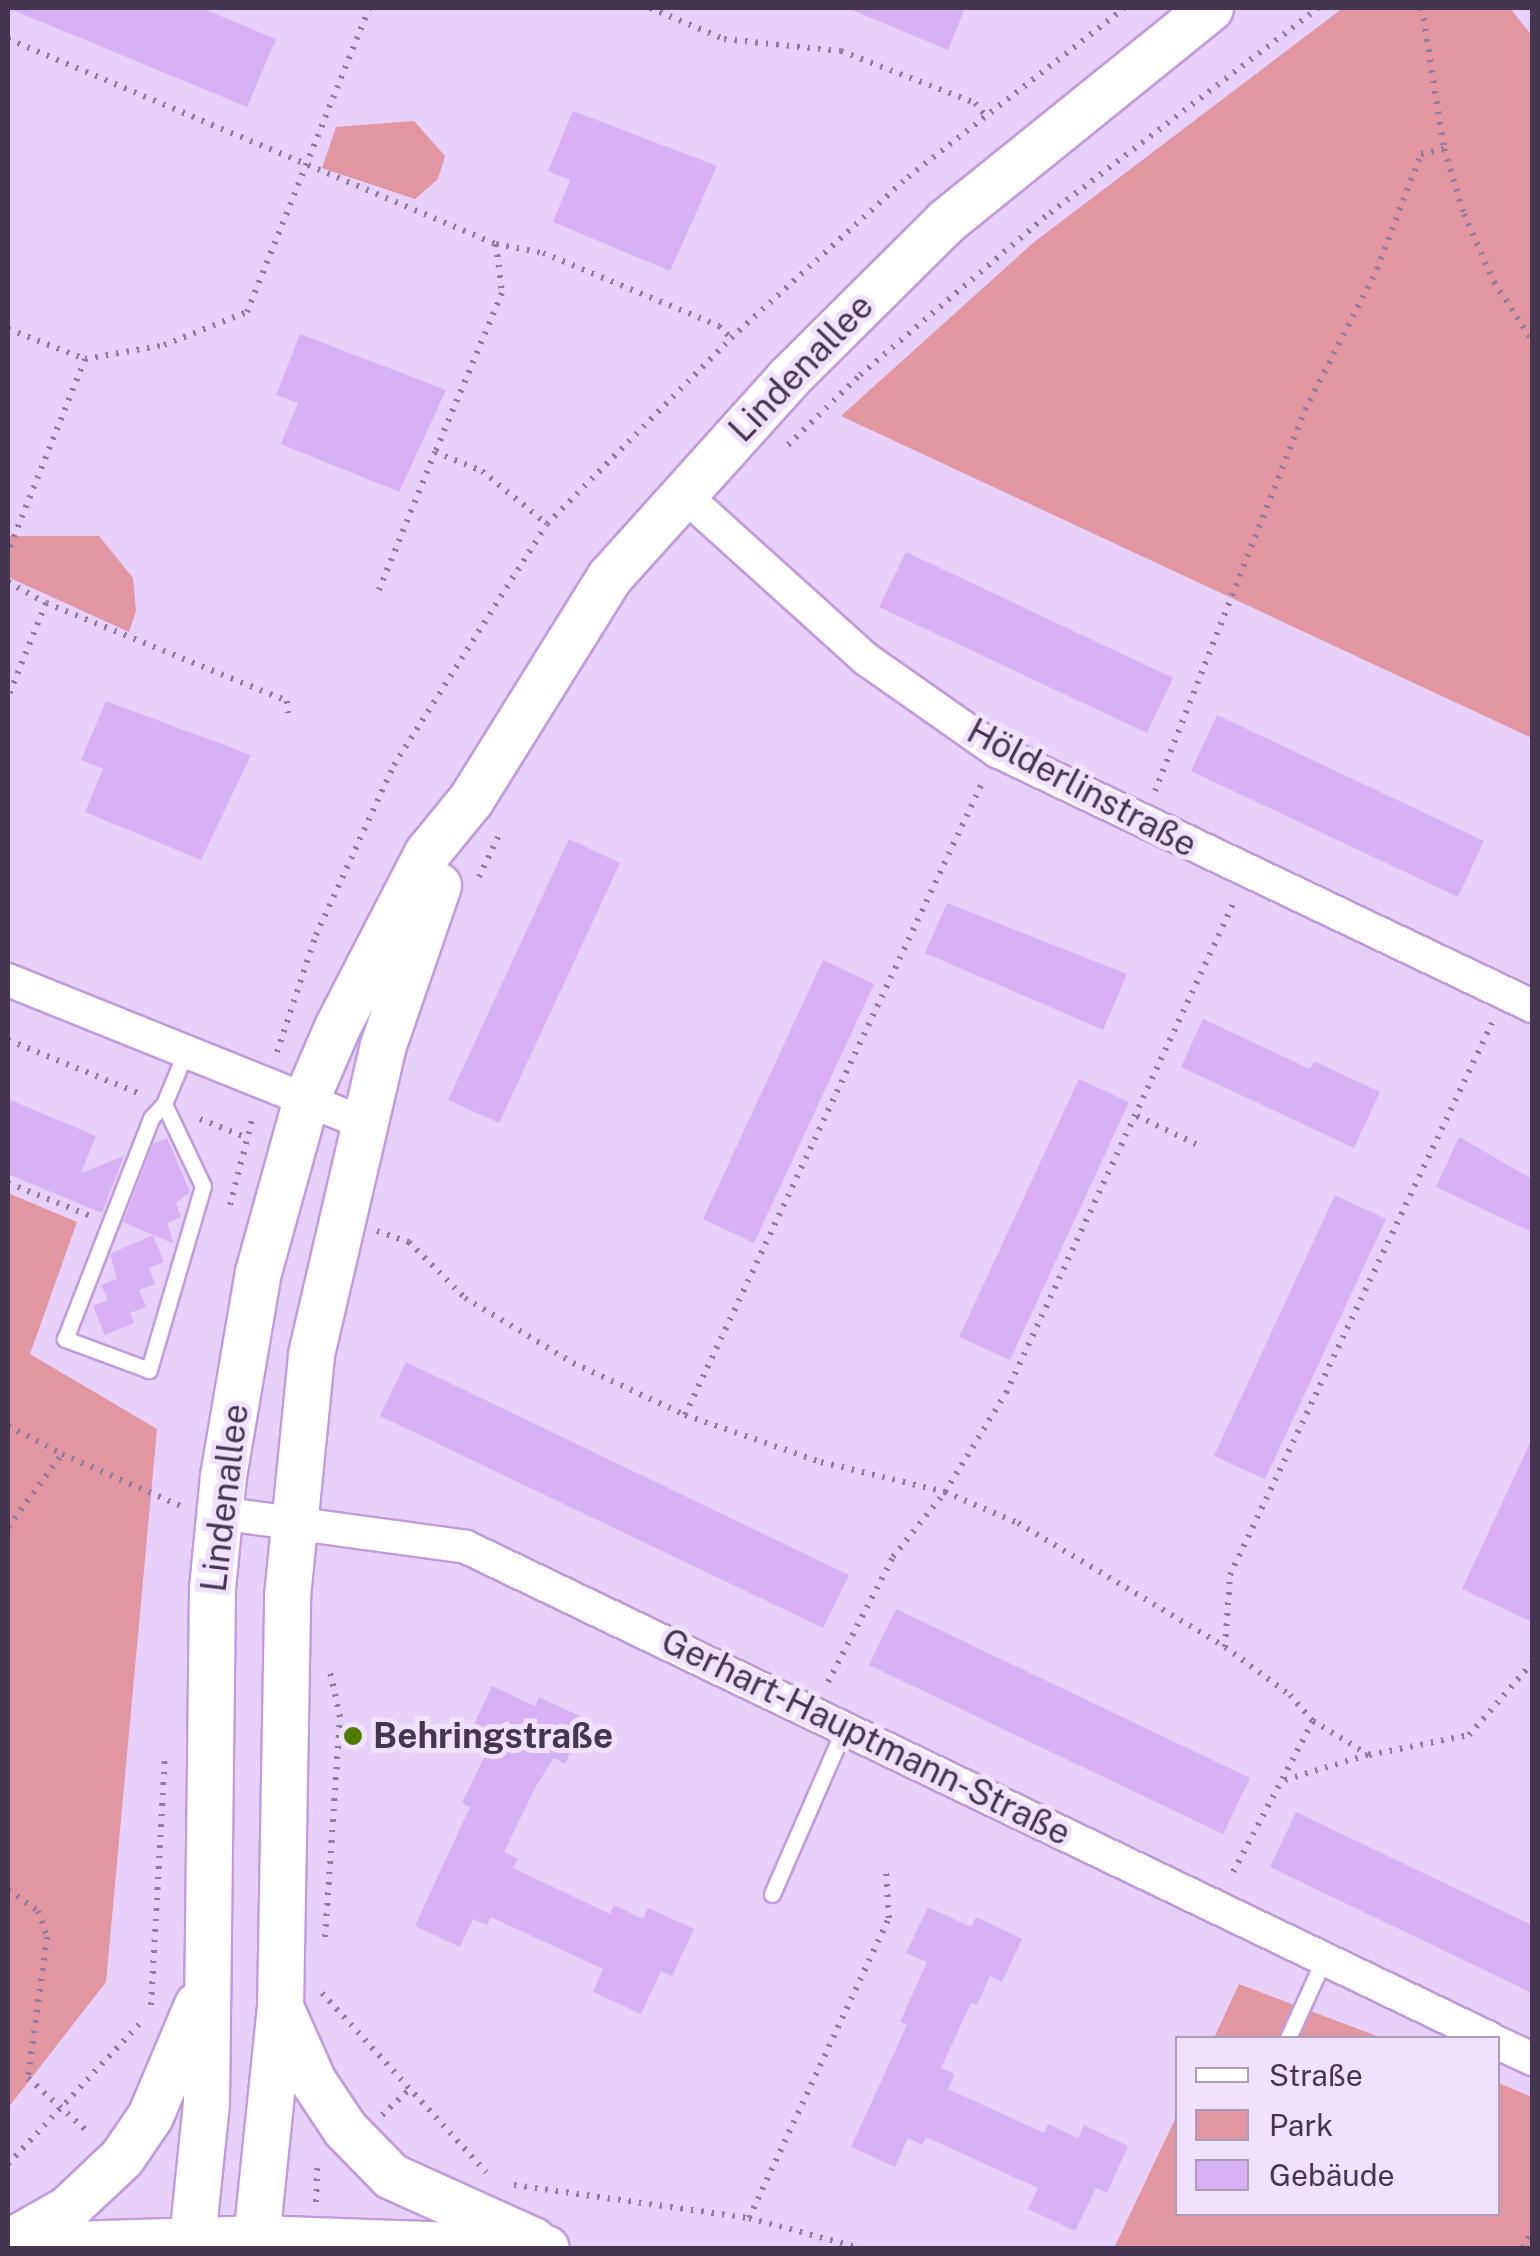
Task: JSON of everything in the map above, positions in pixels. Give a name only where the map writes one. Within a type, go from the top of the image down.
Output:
[{"type":"street","name":"Lindenallee","points":[[255,2243],[280,2008],[291,1522],[311,1354],[383,1044],[489,807],[586,609],[682,492],[946,221],[1210,8]]},
{"type":"street","name":"Hölderlinstraße","points":[[682,492],[866,659],[998,751],[1519,1000]]},
{"type":"street","name":"Lindenallee","points":[[192,2243],[206,2102],[200,1510],[258,1272],[306,1099],[427,854],[489,807]]},
{"type":"street","points":[[8,980],[364,1123]]},
{"type":"street","name":"Gerhart-Hauptmann-Straße","points":[[200,1510],[466,1547],[1485,2036]]},
{"type":"street","points":[[8,2244],[66,2209],[122,2157],[150,2116],[205,1984]]},
{"type":"street","points":[[280,2008],[313,2081],[345,2129],[391,2176],[550,2248]]},
{"type":"street","points":[[1500,2043],[1532,2059]]},
{"type":"street","points":[[8,2244],[550,2248]]},
{"type":"lane","points":[[164,1104],[202,1186],[149,1370],[65,1339],[150,1118],[164,1104],[186,1051]]},
{"type":"lane","points":[[772,1894],[845,1727]]},
{"type":"lane","points":[[1289,2036],[1324,1960]]},
{"type":"path","points":[[8,329],[85,359],[164,345],[247,312],[369,8]]},
{"type":"path","points":[[650,8],[724,38],[841,51],[976,103],[985,115]]},
{"type":"path","points":[[779,454],[860,375],[1050,213],[1318,8]]},
{"type":"path","points":[[1422,8],[1444,149],[1494,282],[1532,340]]},
{"type":"path","points":[[8,39],[496,244],[542,253],[719,326],[731,338]]},
{"type":"path","points":[[1141,822],[1305,410],[1376,270],[1421,154],[1444,149]]},
{"type":"path","points":[[380,590],[502,294],[496,244]]},
{"type":"path","points":[[8,552],[85,359]]},
{"type":"path","points":[[435,452],[482,471],[547,524]]},
{"type":"path","points":[[8,582],[46,603],[287,701],[288,713]]},
{"type":"path","points":[[8,697],[46,603]]},
{"type":"path","points":[[686,1414],[998,751]]},
{"type":"path","points":[[476,882],[489,807]]},
{"type":"path","points":[[814,1712],[855,1620],[945,1492],[1006,1393],[1247,873]]},
{"type":"path","points":[[1226,1647],[1230,1575],[1519,1000]]},
{"type":"path","points":[[8,1040],[245,1137]]},
{"type":"path","points":[[1137,1116],[1202,1147]]},
{"type":"path","points":[[8,1182],[109,1225]]},
{"type":"path","points":[[366,1245],[369,1228],[409,1242],[465,1298],[573,1363],[686,1414],[821,1462],[945,1492],[1018,1522],[1226,1647],[1290,1695],[1313,1721],[1368,1755]]},
{"type":"path","points":[[8,1426],[62,1454],[200,1510]]},
{"type":"path","points":[[8,1527],[62,1454]]},
{"type":"path","points":[[324,1954],[338,1827],[340,1717],[328,1659]]},
{"type":"path","points":[[1285,1780],[1368,1755],[1469,1734],[1532,1663]]},
{"type":"path","points":[[1214,1906],[1285,1780],[1313,1721]]},
{"type":"path","points":[[749,2218],[889,1918],[886,1872]]},
{"type":"path","points":[[8,1890],[38,1911],[47,1938],[28,2078],[58,2110],[8,2164]]},
{"type":"path","points":[[322,1973],[320,1991],[495,2182],[749,2218],[861,2248]]},
{"type":"path","points":[[1523,2248],[1532,2230]]},
{"type":"green space","points":[[1343,8],[1510,8],[1532,36],[1532,738],[841,416],[1033,243]]},
{"type":"green space","points":[[414,121],[445,156],[438,179],[415,199],[322,168],[336,127]]},
{"type":"green space","points":[[8,536],[99,536],[133,578],[136,611],[129,632],[8,577]]},
{"type":"green space","points":[[8,1193],[77,1222],[30,1354],[157,1429],[106,1982],[8,2108]]},
{"type":"green space","points":[[1239,1984],[1377,2036],[1215,2036]]},
{"type":"green space","points":[[1500,2084],[1532,2097],[1532,2248],[1114,2248],[1175,2119],[1175,2216],[1500,2216]]},
{"type":"building","points":[[8,8],[201,8],[276,39],[247,107]]},
{"type":"building","points":[[847,8],[965,8],[948,50]]},
{"type":"building","points":[[573,111],[717,166],[670,271],[553,222],[570,180],[548,171]]},
{"type":"building","points":[[300,334],[446,390],[399,492],[281,444],[298,403],[276,395]]},
{"type":"building","points":[[906,552],[1173,678],[1147,733],[879,607]]},
{"type":"building","points":[[106,701],[251,755],[201,860],[85,812],[103,769],[81,760]]},
{"type":"building","points":[[1217,715],[1484,841],[1458,897],[1191,771]]},
{"type":"building","points":[[569,839],[620,863],[499,1123],[448,1100]]},
{"type":"building","points":[[947,903],[1127,974],[1103,1030],[925,953]]},
{"type":"building","points":[[823,960],[874,984],[754,1243],[703,1219]]},
{"type":"building","points":[[1203,1019],[1310,1069],[1314,1061],[1380,1092],[1354,1148],[1181,1067]]},
{"type":"building","points":[[1079,1079],[1129,1102],[1010,1360],[959,1337]]},
{"type":"building","points":[[8,1099],[96,1136],[81,1173],[124,1156],[102,1213],[8,1174]]},
{"type":"building","points":[[1459,1137],[1532,1179],[1532,1232],[1436,1187]]},
{"type":"building","points":[[167,1138],[190,1192],[176,1203],[181,1217],[167,1223],[174,1244],[123,1222],[153,1144]]},
{"type":"building","points":[[1335,1195],[1386,1219],[1265,1479],[1214,1456]]},
{"type":"building","points":[[153,1235],[164,1262],[149,1268],[155,1284],[139,1290],[146,1307],[130,1313],[134,1323],[105,1335],[93,1306],[108,1300],[101,1285],[117,1279],[110,1254]]},
{"type":"building","points":[[406,1362],[849,1575],[823,1628],[380,1416]]},
{"type":"building","points":[[1532,1439],[1532,1622],[1462,1589]]},
{"type":"building","points":[[896,1609],[1250,1778],[1223,1834],[869,1665]]},
{"type":"building","points":[[492,1686],[535,1706],[539,1697],[586,1719],[565,1764],[554,1758],[536,1786],[504,1852],[518,1859],[513,1868],[610,1914],[614,1905],[643,1919],[648,1908],[694,1929],[672,1976],[661,1971],[641,2014],[593,1992],[603,1969],[491,1917],[487,1925],[473,1919],[460,1947],[415,1926],[470,1807],[462,1803],[491,1743],[470,1733]]},
{"type":"building","points":[[1296,1812],[1532,1925],[1532,1993],[1270,1867]]},
{"type":"building","points":[[928,1907],[971,1927],[976,1917],[1022,1939],[1002,1982],[990,1976],[977,2005],[971,2003],[941,2068],[955,2074],[948,2089],[1044,2133],[1048,2124],[1078,2138],[1084,2125],[1128,2146],[1107,2193],[1096,2188],[1075,2231],[1028,2209],[1038,2188],[926,2137],[922,2145],[908,2138],[895,2167],[851,2147],[907,2025],[900,2022],[927,1962],[906,1953]]},
{"type":"place","name":"Behringstraße","points":[[353,1736]]}]
